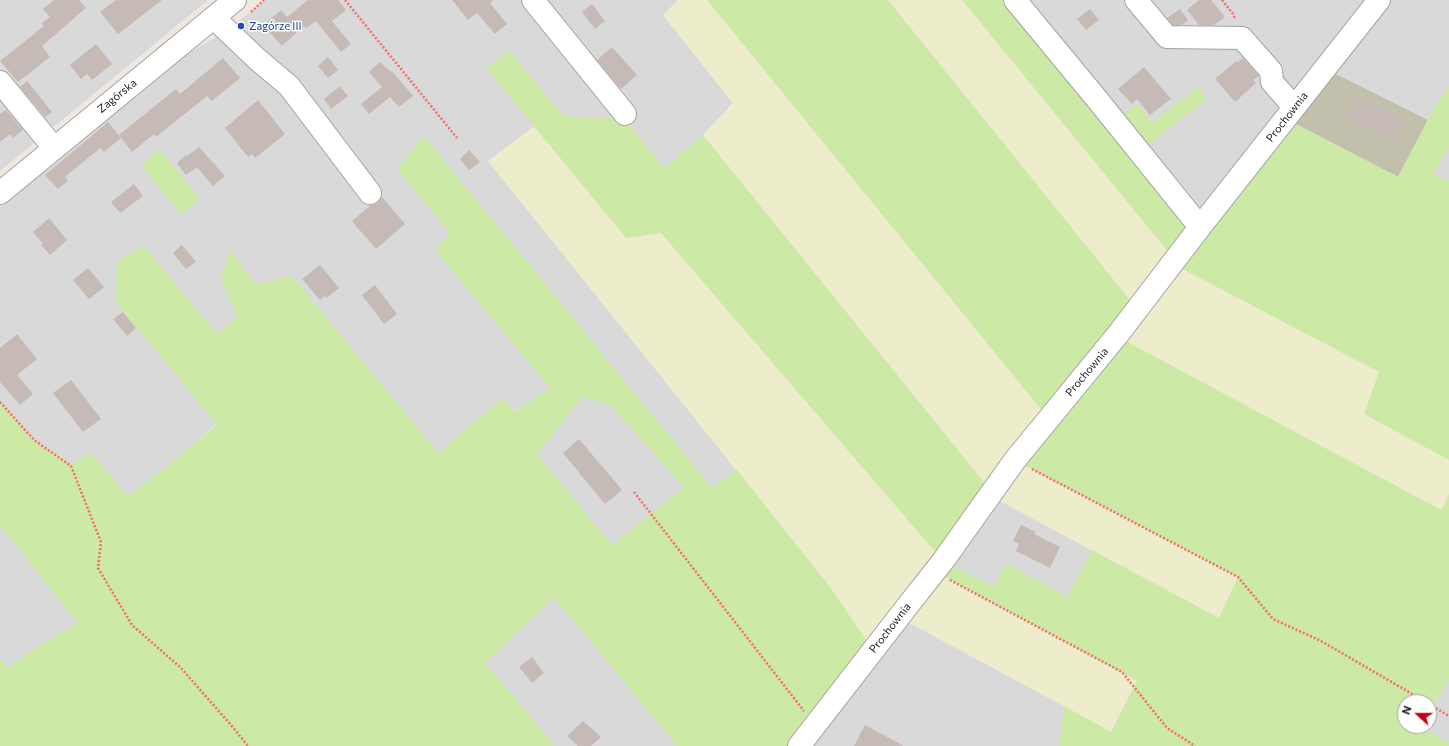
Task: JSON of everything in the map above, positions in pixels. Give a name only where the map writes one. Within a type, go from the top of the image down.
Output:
[{"type":"street","name":"Zagórska","points":[[0,192],[214,18],[234,0]]},
{"type":"street","points":[[533,0],[625,114]]},
{"type":"street","points":[[1015,0],[1200,227]]},
{"type":"street","points":[[1136,0],[1167,37],[1242,38],[1272,70],[1272,82],[1294,107]]},
{"type":"street","name":"Prochownia","points":[[799,746],[943,561],[1016,460],[1119,333],[1200,227],[1379,0]]},
{"type":"street","points":[[214,18],[288,86],[370,193]]},
{"type":"street","points":[[0,82],[54,148]]},
{"type":"path","points":[[345,0],[457,138]]},
{"type":"path","points":[[0,402],[34,440],[71,466],[101,542],[98,568],[132,625],[181,668],[248,746]]},
{"type":"path","points":[[1016,460],[1238,577],[1273,619],[1321,641],[1412,694]]},
{"type":"path","points":[[634,492],[815,726]]},
{"type":"path","points":[[935,571],[1122,672],[1167,728],[1195,746]]},
{"type":"path","points":[[1437,709],[1449,716]]},
{"type":"shaded area","points":[[0,0],[208,0],[0,171]]},
{"type":"shaded area","points":[[264,0],[678,0],[663,15],[733,103],[703,135],[664,169],[624,119],[563,116],[509,51],[486,68],[535,126],[488,161],[737,470],[712,488],[511,243],[397,169],[450,233],[435,250],[550,388],[513,412],[503,399],[438,453],[293,277],[286,277],[255,284],[231,251],[221,277],[237,317],[217,334],[116,302],[217,424],[128,497],[90,452],[71,466],[34,440],[0,402],[0,205],[176,62],[218,36],[258,7]]},
{"type":"shaded area","points":[[1003,0],[1368,0],[1188,231]]},
{"type":"shaded area","points":[[1386,0],[1449,0],[1449,86],[1434,108],[1398,177],[1290,121]]},
{"type":"shaded area","points":[[1330,71],[1428,120],[1398,177],[1290,121]]},
{"type":"shaded area","points":[[1449,148],[1449,182],[1433,174]]},
{"type":"shaded area","points":[[582,397],[610,405],[684,487],[612,545],[537,454]]},
{"type":"shaded area","points":[[993,497],[1093,551],[1067,597],[1007,563],[993,587],[946,563]]},
{"type":"shaded area","points":[[0,525],[78,623],[33,650],[7,668],[0,659]]},
{"type":"shaded area","points":[[554,597],[677,746],[555,746],[485,663]]},
{"type":"shaded area","points":[[902,619],[1064,706],[1059,746],[809,746]]},
{"type":"shaded area","points":[[1449,679],[1449,746],[1410,746],[1417,734],[1437,734],[1437,699]]},
{"type":"green space","points":[[678,0],[707,0],[1049,419],[992,492],[703,135],[733,103],[663,15]]},
{"type":"green space","points":[[707,0],[888,0],[1134,305],[1049,419]]},
{"type":"green space","points":[[888,0],[962,0],[1170,254],[1134,305]]},
{"type":"green space","points":[[962,0],[1003,0],[1185,216],[1188,231],[1170,254]]},
{"type":"green space","points":[[509,50],[563,116],[624,119],[664,168],[703,135],[992,492],[943,561],[661,233],[626,238],[486,68]]},
{"type":"green space","points":[[1449,86],[1449,148],[1433,174],[1449,182],[1449,460],[1364,414],[1379,372],[1175,265],[1290,121],[1398,177],[1434,108]]},
{"type":"green space","points":[[1198,87],[1207,99],[1146,146],[1121,116],[1137,104],[1153,122]]},
{"type":"green space","points":[[535,126],[626,238],[661,233],[943,561],[873,650],[830,587],[488,161]]},
{"type":"green space","points":[[424,136],[712,488],[737,470],[830,587],[873,650],[799,746],[677,746],[554,597],[485,663],[555,746],[0,746],[0,659],[7,668],[33,650],[78,623],[0,525],[0,402],[34,440],[71,465],[90,452],[128,496],[217,425],[116,302],[117,261],[144,246],[217,334],[237,317],[221,277],[231,251],[255,284],[286,277],[293,277],[438,453],[503,398],[514,412],[550,388],[435,250],[450,233],[397,169]],"holes":[[[582,397],[610,405],[684,487],[612,545],[537,454]]]},
{"type":"green space","points":[[159,149],[200,199],[181,214],[141,165]]},
{"type":"green space","points":[[1175,265],[1380,373],[1364,414],[1449,460],[1449,494],[1441,510],[1120,338]]},
{"type":"green space","points":[[1120,338],[1441,510],[1449,494],[1449,679],[1437,699],[1437,694],[1397,694],[1397,734],[1433,734],[1449,743],[1449,746],[1059,746],[1064,706],[1111,732],[1137,681],[938,573],[946,563],[993,586],[1007,563],[1067,597],[1092,550],[1219,618],[1238,577],[1020,463]]},
{"type":"green space","points":[[1020,463],[1238,577],[1219,619],[993,497]]},
{"type":"green space","points":[[937,573],[1137,681],[1111,732],[902,619]]},
{"type":"building","points":[[54,0],[79,0],[86,8],[42,46],[50,57],[18,82],[0,61],[44,26],[42,23],[50,17],[43,9]]},
{"type":"building","points":[[116,0],[162,0],[118,34],[100,12]]},
{"type":"building","points":[[308,0],[338,0],[346,10],[332,21],[351,44],[341,52],[316,21],[306,28],[304,26],[282,46],[263,25],[281,10],[287,17]]},
{"type":"building","points":[[452,0],[493,0],[490,3],[507,24],[495,34],[477,13],[468,20]]},
{"type":"building","points":[[1199,0],[1211,0],[1225,17],[1214,25],[1199,25],[1187,10]]},
{"type":"building","points":[[592,4],[605,21],[595,29],[582,12]]},
{"type":"building","points":[[1090,9],[1099,20],[1086,30],[1077,19]]},
{"type":"building","points":[[1180,9],[1188,20],[1182,25],[1173,25],[1167,18]]},
{"type":"building","points":[[96,44],[112,64],[92,80],[87,74],[81,79],[70,65]]},
{"type":"building","points":[[612,47],[637,75],[621,89],[597,60]]},
{"type":"building","points":[[328,57],[338,70],[328,78],[318,66]]},
{"type":"building","points":[[223,58],[240,78],[212,101],[207,96],[156,137],[154,134],[132,152],[119,135],[176,89],[180,94]]},
{"type":"building","points":[[1243,58],[1259,76],[1253,80],[1256,83],[1235,102],[1215,79],[1236,61],[1238,62]]},
{"type":"building","points":[[380,62],[391,72],[392,71],[413,96],[399,107],[390,97],[369,114],[361,104],[382,87],[369,72]]},
{"type":"building","points":[[1144,67],[1171,99],[1150,115],[1137,99],[1132,104],[1118,89]]},
{"type":"building","points":[[27,81],[52,112],[45,117],[20,87]]},
{"type":"building","points":[[340,86],[348,96],[331,109],[324,99]]},
{"type":"building","points":[[258,100],[285,134],[255,158],[252,154],[248,157],[225,128]]},
{"type":"building","points":[[1357,102],[1369,109],[1372,103],[1404,121],[1392,141],[1348,119]]},
{"type":"building","points":[[6,110],[23,130],[13,138],[10,134],[0,142],[0,114]]},
{"type":"building","points":[[108,122],[121,138],[104,152],[100,148],[65,177],[68,181],[58,189],[45,175]]},
{"type":"building","points":[[199,147],[225,176],[213,186],[197,167],[186,175],[177,163]]},
{"type":"building","points":[[469,150],[480,162],[469,170],[460,159]]},
{"type":"building","points":[[134,184],[143,196],[120,213],[111,202]]},
{"type":"building","points":[[382,197],[405,224],[376,249],[352,221],[371,205],[378,203]]},
{"type":"building","points":[[49,218],[67,240],[50,255],[41,245],[43,244],[33,232]]},
{"type":"building","points":[[182,245],[196,262],[186,269],[173,253]]},
{"type":"building","points":[[320,265],[339,288],[327,298],[325,296],[320,300],[302,279]]},
{"type":"building","points":[[88,268],[104,287],[89,299],[73,280]]},
{"type":"building","points":[[375,285],[397,314],[384,324],[362,295]]},
{"type":"building","points":[[123,312],[136,328],[127,336],[113,319]]},
{"type":"building","points":[[17,334],[37,359],[17,375],[33,394],[20,405],[0,382],[0,348]]},
{"type":"building","points":[[71,380],[101,419],[83,432],[53,393]]},
{"type":"building","points":[[579,439],[622,490],[605,504],[563,453]]},
{"type":"building","points":[[1021,525],[1036,532],[1034,534],[1060,547],[1050,568],[1016,551],[1019,544],[1013,541]]},
{"type":"building","points":[[532,657],[544,673],[532,683],[519,667]]},
{"type":"building","points":[[583,721],[601,737],[591,746],[578,746],[567,736]]},
{"type":"building","points":[[865,725],[904,746],[854,746]]},
{"type":"place","name":"Zagórze III","points":[[241,26]]}]
